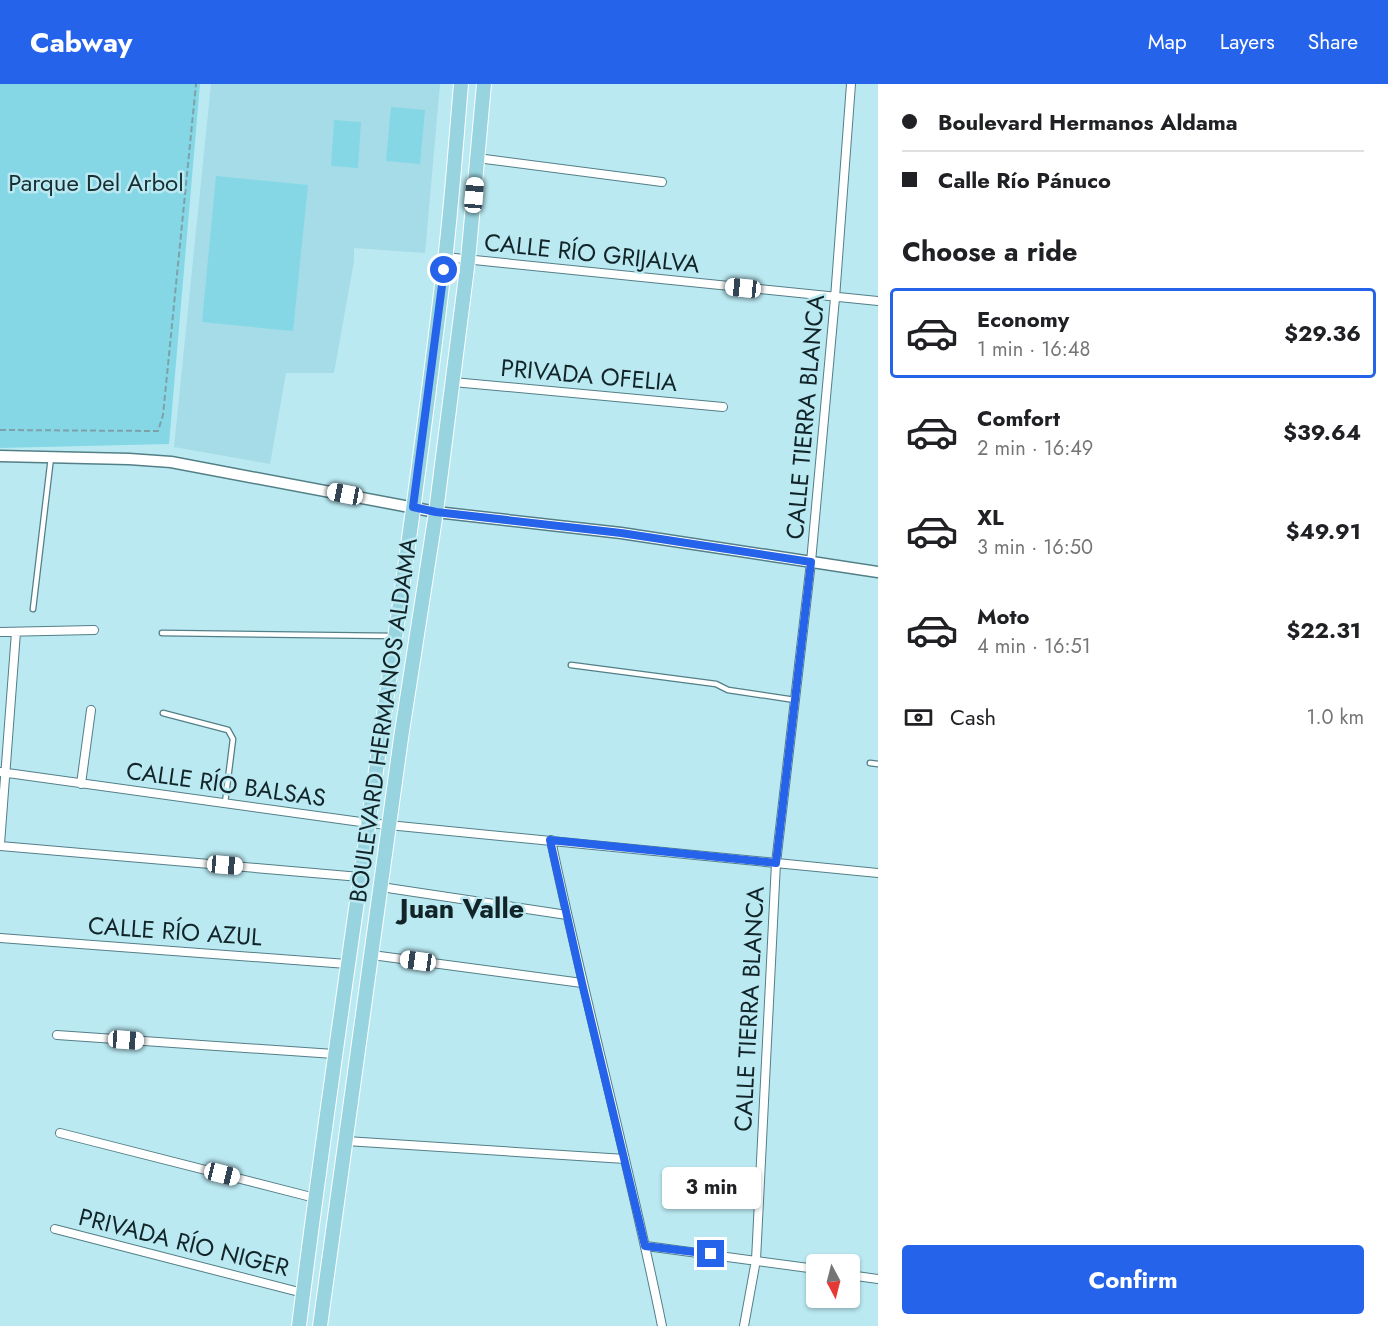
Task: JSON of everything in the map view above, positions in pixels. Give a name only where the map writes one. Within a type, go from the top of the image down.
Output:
[{"type":"main road","name":"BOULEVARD HERMANOS ALDAMA","points":[[299,1326],[334,1054],[413,507],[445,257],[461,84]]},
{"type":"main road","name":"BOULEVARD HERMANOS ALDAMA","points":[[320,1326],[436,512],[468,260],[484,84]]},
{"type":"street","name":"CALLE TIERRA BLANCA","points":[[744,1326],[756,1260],[776,863],[811,562],[835,298],[851,84]]},
{"type":"street","points":[[477,158],[662,182]]},
{"type":"street","name":"CALLE RÍO GRIJALVA","points":[[445,257],[878,301]]},
{"type":"street","name":"PRIVADA OFELIA","points":[[453,382],[723,407]]},
{"type":"street","points":[[0,456],[171,462],[436,512],[621,533],[878,572]]},
{"type":"street","points":[[0,632],[94,630]]},
{"type":"street","points":[[16,632],[3,772],[0,845],[360,877]]},
{"type":"street","points":[[81,784],[91,710]]},
{"type":"street","name":"CALLE RÍO BALSAS","points":[[3,772],[368,823],[878,873]]},
{"type":"street","points":[[550,840],[662,1326]]},
{"type":"street","points":[[381,887],[567,915]]},
{"type":"street","name":"CALLE RÍO AZUL","points":[[0,938],[347,964]]},
{"type":"street","points":[[372,955],[582,983]]},
{"type":"street","points":[[57,1035],[334,1054]]},
{"type":"street","points":[[60,1133],[315,1198]]},
{"type":"street","points":[[346,1141],[624,1159]]},
{"type":"street","name":"PRIVADA RÍO NIGER","points":[[55,1229],[303,1293]]},
{"type":"street","points":[[645,1246],[806,1268]]},
{"type":"street","points":[[860,1277],[878,1280]]},
{"type":"lane","points":[[33,609],[51,457]]},
{"type":"lane","points":[[162,633],[394,636]]},
{"type":"lane","points":[[571,665],[716,684],[728,690],[795,700]]},
{"type":"lane","points":[[163,713],[228,730],[232,734],[234,739],[225,803]]},
{"type":"lane","points":[[870,763],[878,764]]},
{"type":"path","points":[[0,430],[158,431],[163,415],[196,84]]},
{"type":"shaded area","points":[[211,84],[440,84],[425,253],[354,248],[354,261],[334,373],[286,373],[270,464],[174,447]]},
{"type":"green space","name":"Parque Del Arbol","points":[[0,84],[200,84],[169,444],[0,448]]},
{"type":"green space","points":[[391,107],[425,110],[420,164],[386,161]]},
{"type":"green space","points":[[334,120],[361,122],[358,168],[331,166]]},
{"type":"green space","points":[[216,176],[308,185],[293,331],[202,322]]},
{"type":"district","name":"Juan Valle","points":[[462,908]]},
{"type":"route","points":[[444,270],[413,507],[436,512],[621,533],[811,562],[776,863],[550,840],[645,1246],[711,1254]]}]
